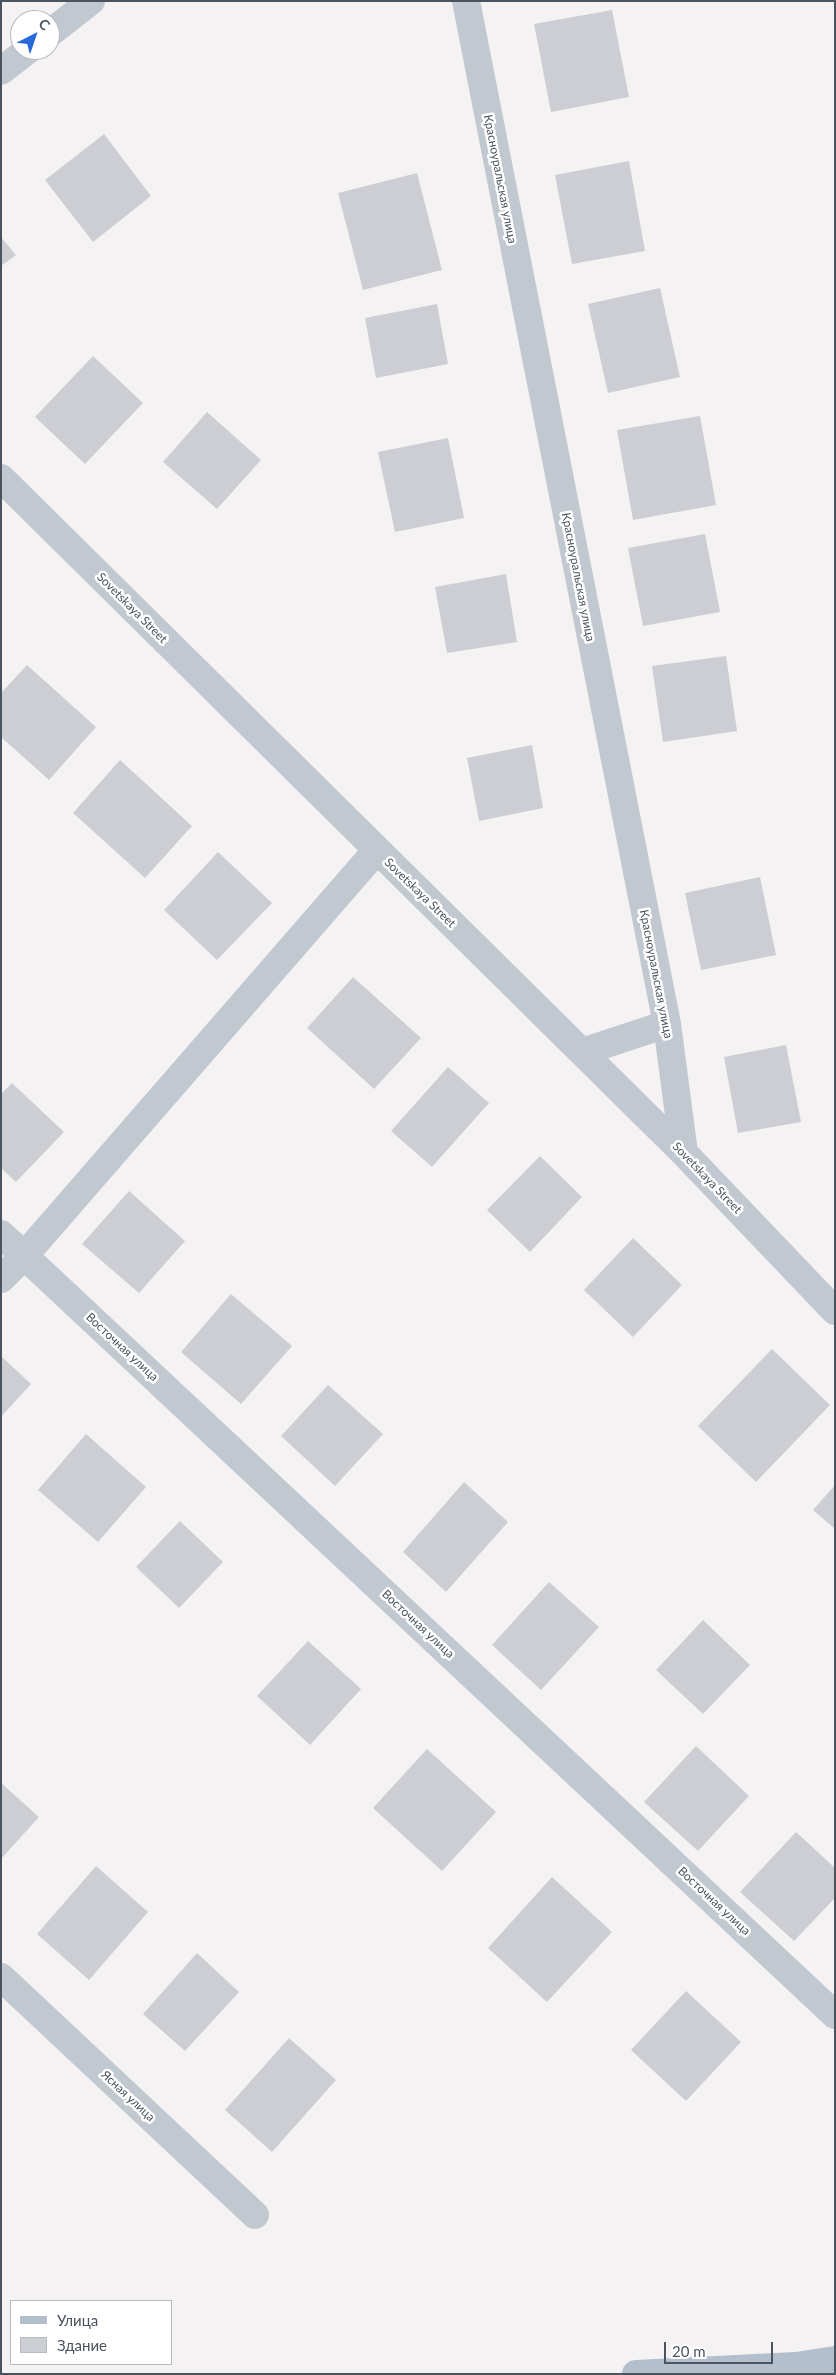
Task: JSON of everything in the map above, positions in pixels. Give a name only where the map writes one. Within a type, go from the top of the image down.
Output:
[{"type":"main road","points":[[636,2374],[796,2366],[835,2360]]},
{"type":"street","points":[[60,25],[91,1]]},
{"type":"street","name":"Красноуральская улица","points":[[466,1],[667,1024],[684,1153]]},
{"type":"street","points":[[1,71],[15,60]]},
{"type":"street","name":"Sovetskaya Street","points":[[1,478],[376,851],[684,1153],[835,1311]]},
{"type":"street","points":[[1,1279],[24,1256],[376,851]]},
{"type":"street","points":[[582,1052],[667,1024]]},
{"type":"street","name":"Восточная улица","points":[[1,1234],[835,2015]]},
{"type":"street","name":"Ясная улица","points":[[1,1977],[255,2215]]},
{"type":"building","points":[[612,10],[629,97],[551,112],[534,24]]},
{"type":"building","points":[[104,134],[151,196],[93,242],[45,180]]},
{"type":"building","points":[[629,161],[645,251],[572,264],[555,175]]},
{"type":"building","points":[[417,173],[442,270],[363,290],[338,193]]},
{"type":"building","points":[[1,237],[16,255],[1,266]]},
{"type":"building","points":[[660,288],[680,377],[608,393],[588,304]]},
{"type":"building","points":[[437,304],[448,364],[376,378],[365,318]]},
{"type":"building","points":[[93,356],[143,403],[85,464],[35,417]]},
{"type":"building","points":[[207,412],[261,460],[217,509],[163,462]]},
{"type":"building","points":[[700,416],[716,505],[633,520],[617,430]]},
{"type":"building","points":[[448,438],[464,518],[395,532],[378,452]]},
{"type":"building","points":[[705,534],[720,612],[643,626],[628,548]]},
{"type":"building","points":[[506,574],[517,642],[447,653],[435,587]]},
{"type":"building","points":[[726,656],[737,731],[663,742],[652,666]]},
{"type":"building","points":[[27,665],[96,727],[49,780],[1,737],[1,693]]},
{"type":"building","points":[[532,745],[543,808],[479,821],[467,758]]},
{"type":"building","points":[[120,760],[192,826],[145,878],[73,813]]},
{"type":"building","points":[[218,852],[272,903],[217,960],[164,910]]},
{"type":"building","points":[[760,877],[776,955],[701,970],[685,893]]},
{"type":"building","points":[[353,977],[421,1038],[374,1089],[307,1028]]},
{"type":"building","points":[[786,1045],[801,1122],[738,1133],[724,1057]]},
{"type":"building","points":[[448,1067],[489,1103],[432,1167],[391,1131]]},
{"type":"building","points":[[12,1083],[64,1132],[16,1182],[1,1168],[1,1094]]},
{"type":"building","points":[[540,1156],[582,1197],[530,1252],[487,1210]]},
{"type":"building","points":[[129,1191],[185,1241],[139,1293],[82,1244]]},
{"type":"building","points":[[633,1238],[682,1285],[633,1337],[584,1290]]},
{"type":"building","points":[[231,1294],[292,1346],[241,1404],[181,1352]]},
{"type":"building","points":[[772,1349],[830,1405],[756,1482],[698,1426]]},
{"type":"building","points":[[1,1356],[31,1384],[1,1417]]},
{"type":"building","points":[[328,1385],[383,1434],[335,1486],[281,1436]]},
{"type":"building","points":[[86,1434],[146,1487],[98,1542],[38,1490]]},
{"type":"building","points":[[464,1482],[508,1522],[446,1592],[403,1552]]},
{"type":"building","points":[[835,1485],[835,1529],[813,1510]]},
{"type":"building","points":[[180,1521],[223,1562],[179,1608],[136,1567]]},
{"type":"building","points":[[549,1582],[599,1627],[541,1690],[492,1645]]},
{"type":"building","points":[[703,1620],[750,1665],[703,1714],[656,1670]]},
{"type":"building","points":[[308,1641],[361,1689],[310,1745],[257,1696]]},
{"type":"building","points":[[696,1746],[749,1796],[698,1851],[644,1802]]},
{"type":"building","points":[[427,1749],[496,1812],[442,1871],[373,1808]]},
{"type":"building","points":[[1,1783],[39,1817],[1,1859]]},
{"type":"building","points":[[796,1832],[835,1868],[835,1898],[794,1941],[740,1892]]},
{"type":"building","points":[[96,1866],[148,1912],[89,1980],[37,1934]]},
{"type":"building","points":[[552,1877],[612,1932],[547,2002],[488,1948]]},
{"type":"building","points":[[197,1953],[239,1992],[185,2051],[143,2014]]},
{"type":"building","points":[[686,1991],[741,2042],[686,2101],[631,2050]]},
{"type":"building","points":[[289,2038],[336,2080],[272,2152],[225,2110]]}]
